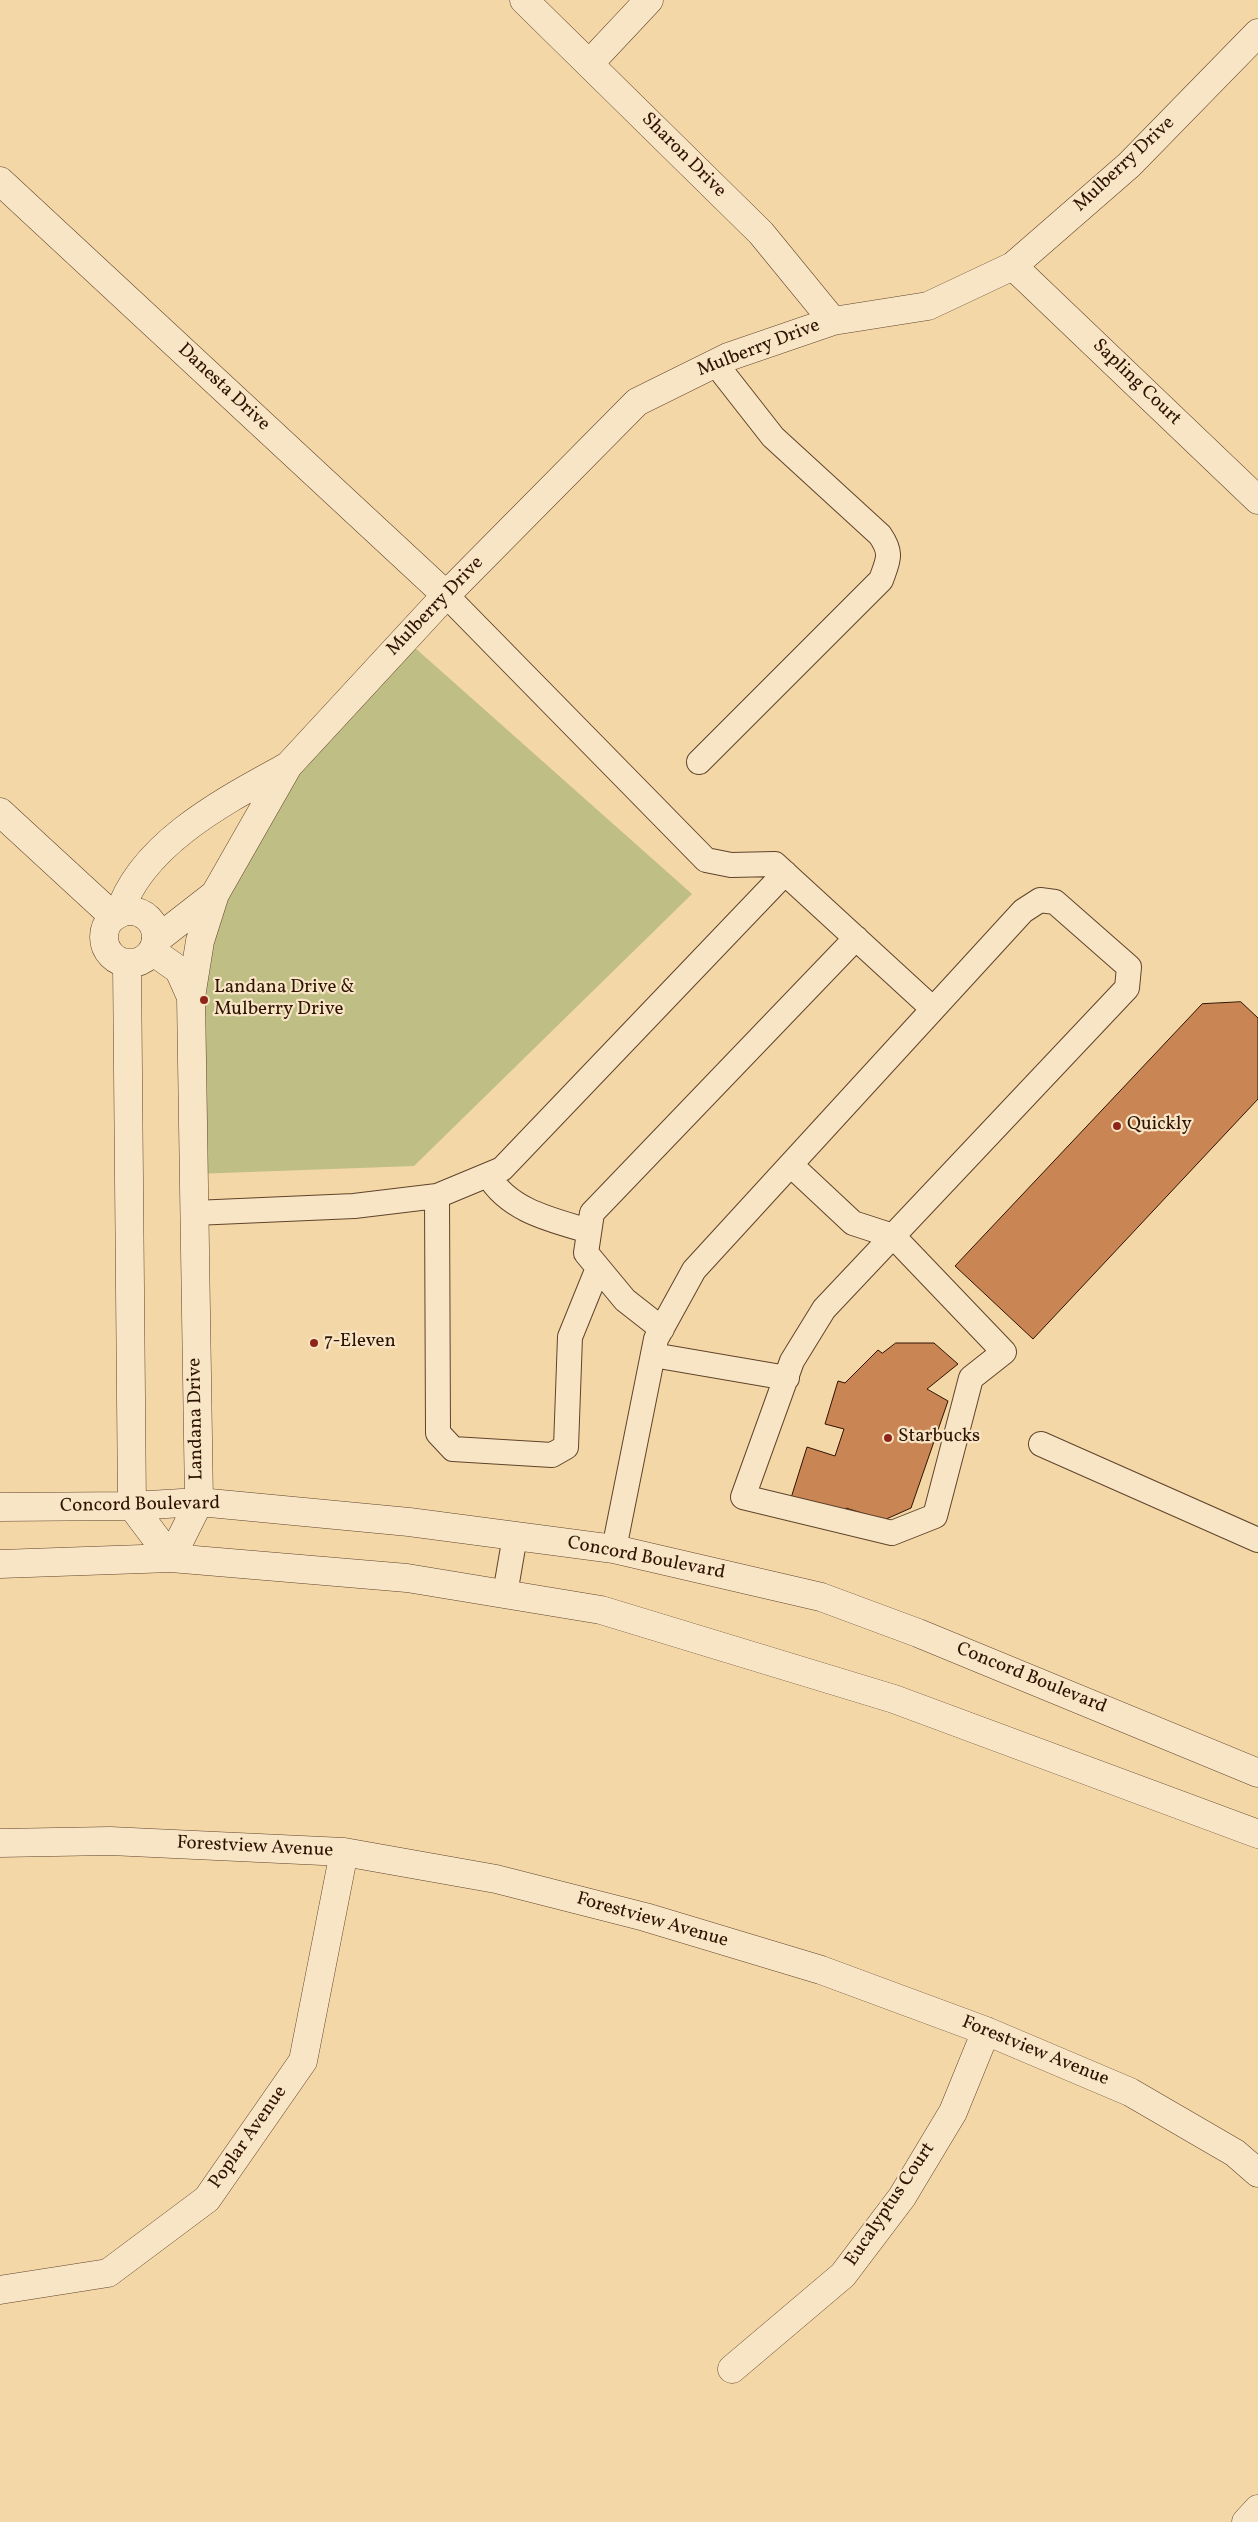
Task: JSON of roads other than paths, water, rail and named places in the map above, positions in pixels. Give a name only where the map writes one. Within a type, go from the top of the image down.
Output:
[{"type":"street","name":"Sharon Drive","points":[[524,0],[760,233],[833,321]]},
{"type":"street","points":[[589,64],[649,0]]},
{"type":"street","name":"Mulberry Drive","points":[[191,997],[200,941],[215,894],[288,766],[446,595],[637,402],[715,363],[833,321],[928,306],[1013,266],[1129,165],[1254,45]]},
{"type":"street","name":"Danesta Drive","points":[[0,181],[446,595]]},
{"type":"street","name":"Sapling Court","points":[[1013,266],[1258,500]]},
{"type":"street","name":"Mulberry Drive","points":[[116,916],[147,866],[179,834],[223,802],[288,766]]},
{"type":"street","points":[[0,812],[116,916]]},
{"type":"street","name":"Mulberry Drive","points":[[154,946],[215,894]]},
{"type":"street","points":[[135,912],[142,914],[153,925],[154,946],[141,961],[127,963],[113,956],[104,942],[106,929],[116,916],[135,912]]},
{"type":"street","name":"Landana Drive","points":[[154,946],[179,970],[191,997],[199,1502],[170,1558]]},
{"type":"street","points":[[127,963],[132,1506],[170,1558]]},
{"type":"street","name":"Concord Boulevard","points":[[0,1507],[132,1506],[199,1502],[409,1522],[614,1549],[821,1597],[918,1633],[1258,1773]]},
{"type":"street","points":[[0,1564],[170,1558],[407,1578],[601,1610],[894,1699],[1258,1834]]},
{"type":"street","name":"Forestview Avenue","points":[[0,1843],[110,1841],[344,1852],[496,1879],[645,1917],[821,1970],[986,2031],[1130,2092],[1235,2152],[1258,2173]]},
{"type":"street","name":"Poplar Avenue","points":[[0,2290],[108,2273],[208,2199],[303,2061],[344,1852]]},
{"type":"street","name":"Eucalyptus Court","points":[[732,2369],[843,2275],[902,2197],[953,2112],[986,2031]]},
{"type":"street","points":[[1246,2522],[1258,2509]]},
{"type":"lane","points":[[699,762],[881,580],[889,556],[888,547],[880,535],[773,437],[715,363]]},
{"type":"lane","points":[[446,595],[706,860],[731,865],[775,864],[933,1009]]},
{"type":"lane","points":[[194,1212],[354,1206],[437,1196],[502,1169],[785,873]]},
{"type":"lane","points":[[614,1549],[656,1339],[694,1270],[1023,911],[1040,900],[1055,902],[1129,967],[1127,988],[893,1236],[824,1309],[792,1361],[743,1496],[892,1533],[935,1516],[971,1378],[1004,1352],[893,1236],[853,1223],[791,1165]]},
{"type":"lane","points":[[662,1329],[625,1300],[586,1253],[592,1212],[856,938]]},
{"type":"lane","points":[[488,1175],[497,1191],[535,1214],[589,1231]]},
{"type":"lane","points":[[437,1196],[438,1433],[452,1448],[552,1455],[566,1447],[570,1338],[598,1268]]},
{"type":"lane","points":[[653,1354],[787,1378]]},
{"type":"lane","points":[[1041,1444],[1258,1540]]},
{"type":"lane","points":[[504,1594],[515,1536]]},
{"type":"place","name":"Landana Drive & Mulberry Drive","points":[[204,1000]]},
{"type":"place","name":"Quickly","points":[[1117,1126]]},
{"type":"place","name":"7-Eleven","points":[[314,1343]]},
{"type":"place","name":"Starbucks","points":[[888,1438]]}]
